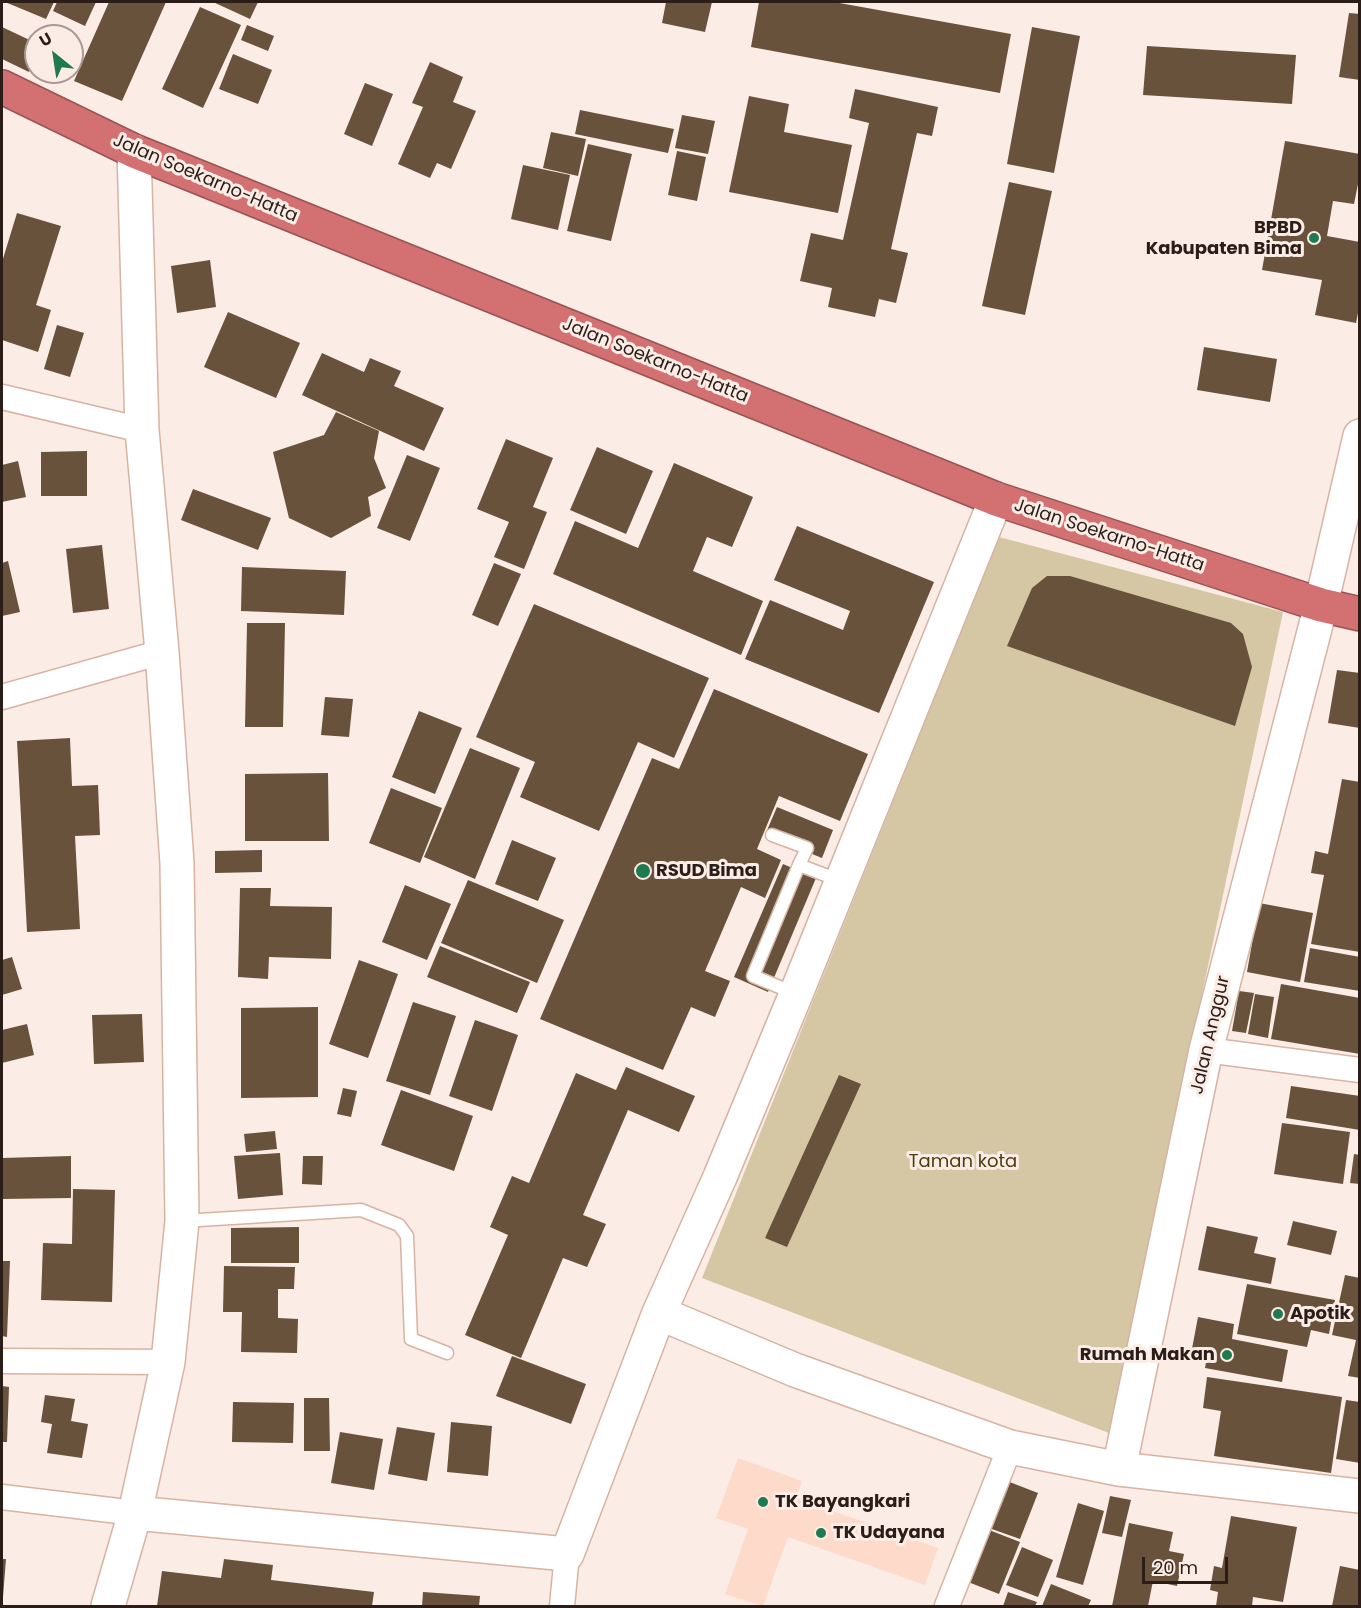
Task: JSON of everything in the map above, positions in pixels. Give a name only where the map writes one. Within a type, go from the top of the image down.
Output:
[{"type":"highway","name":"Jalan Soekarno-Hatta","points":[[2,87],[134,151],[996,498],[1321,605],[1359,614]]},
{"type":"street","points":[[108,1606],[135,1513],[168,1362],[182,1221],[177,863],[162,652],[142,429],[134,151]]},
{"type":"street","points":[[2,397],[142,429]]},
{"type":"street","name":"Jalan Anggur","points":[[1119,1469],[1206,1050],[1321,605],[1359,436]]},
{"type":"street","points":[[562,1606],[567,1554],[659,1313],[720,1177],[796,994],[996,498]]},
{"type":"street","points":[[2,697],[162,652]]},
{"type":"street","points":[[1206,1050],[1359,1070]]},
{"type":"street","points":[[659,1313],[795,1370],[1010,1447],[1119,1469],[1359,1496]]},
{"type":"street","points":[[2,1361],[168,1362]]},
{"type":"street","points":[[947,1606],[1010,1447]]},
{"type":"street","points":[[2,1497],[135,1513],[567,1554]]},
{"type":"lane","points":[[772,835],[807,848],[753,976],[796,994]]},
{"type":"lane","points":[[799,865],[842,882]]},
{"type":"lane","points":[[182,1221],[361,1210],[399,1225],[407,1236],[411,1339],[447,1353]]},
{"type":"shaded area","name":"TK Udayana","points":[[738,1458],[802,1481],[796,1498],[938,1548],[925,1585],[788,1537],[763,1606],[725,1594],[748,1529],[716,1518]]},
{"type":"green space","name":"Taman kota","points":[[999,537],[1283,612],[1109,1433],[702,1278]]},
{"type":"building","points":[[5,2],[54,2],[46,19]]},
{"type":"building","points":[[57,2],[96,2],[85,26],[53,11]]},
{"type":"building","points":[[109,2],[166,2],[122,101],[81,84],[84,84],[84,58]]},
{"type":"building","points":[[213,2],[258,2],[250,19]]},
{"type":"building","points":[[666,2],[712,2],[705,32],[662,23]]},
{"type":"building","points":[[759,2],[834,2],[1011,34],[1000,93],[751,47]]},
{"type":"building","points":[[200,7],[241,25],[203,108],[162,89]]},
{"type":"building","points":[[1349,13],[1360,14],[1360,80],[1339,77]]},
{"type":"building","points":[[247,25],[274,36],[268,51],[241,40]]},
{"type":"building","points":[[2,27],[24,37],[24,70],[2,59]]},
{"type":"building","points":[[1032,27],[1080,36],[1054,173],[1007,164]]},
{"type":"building","points":[[1147,46],[1296,55],[1292,104],[1143,95]]},
{"type":"building","points":[[233,54],[272,70],[258,104],[219,89]]},
{"type":"building","points":[[430,62],[463,77],[453,102],[476,111],[451,169],[437,163],[430,178],[398,164],[423,107],[412,103]]},
{"type":"building","points":[[365,83],[393,94],[372,146],[344,134]]},
{"type":"building","points":[[855,89],[938,107],[932,136],[917,133],[891,249],[908,253],[896,303],[879,299],[875,317],[828,307],[832,288],[800,281],[811,233],[843,240],[869,123],[849,118]]},
{"type":"building","points":[[749,96],[789,104],[784,132],[852,145],[838,213],[729,192]]},
{"type":"building","points":[[580,110],[674,129],[668,153],[575,134]]},
{"type":"building","points":[[682,115],[715,121],[708,154],[675,148]]},
{"type":"building","points":[[551,132],[586,139],[578,176],[543,168]]},
{"type":"building","points":[[1285,141],[1360,154],[1360,174],[1354,204],[1333,201],[1327,236],[1360,242],[1360,303],[1356,323],[1315,315],[1322,280],[1262,270]]},
{"type":"building","points":[[588,144],[632,154],[611,241],[567,231]]},
{"type":"building","points":[[677,151],[706,157],[697,201],[668,195]]},
{"type":"building","points":[[523,165],[570,175],[558,230],[511,219]]},
{"type":"building","points":[[1009,182],[1052,191],[1025,315],[982,306]]},
{"type":"building","points":[[17,213],[61,226],[36,305],[51,310],[38,352],[2,340],[2,262]]},
{"type":"building","points":[[210,260],[216,307],[177,313],[171,266]]},
{"type":"building","points":[[228,312],[300,343],[276,398],[204,367]]},
{"type":"building","points":[[57,325],[84,333],[70,377],[44,369]]},
{"type":"building","points":[[1204,347],[1277,359],[1270,402],[1197,390]]},
{"type":"building","points":[[322,353],[364,372],[370,358],[401,371],[394,386],[444,408],[424,451],[302,395]]},
{"type":"building","points":[[336,412],[379,431],[374,458],[386,488],[368,497],[371,516],[331,538],[289,518],[273,452],[324,435]]},
{"type":"building","points":[[506,439],[553,458],[533,507],[547,512],[524,569],[494,557],[509,522],[477,509]]},
{"type":"building","points":[[597,447],[653,471],[626,534],[570,510]]},
{"type":"building","points":[[87,451],[87,496],[41,496],[41,452]]},
{"type":"building","points":[[407,455],[440,468],[410,541],[377,528]]},
{"type":"building","points":[[18,461],[26,497],[2,502],[2,465]]},
{"type":"building","points":[[674,463],[753,497],[732,547],[707,537],[693,571],[763,601],[741,655],[553,574],[575,521],[638,548]]},
{"type":"building","points":[[193,489],[271,518],[258,550],[181,520]]},
{"type":"building","points":[[797,526],[934,582],[879,713],[745,659],[770,600],[843,630],[850,611],[774,580]]},
{"type":"building","points":[[102,545],[109,609],[73,613],[66,549]]},
{"type":"building","points":[[8,561],[20,612],[2,616],[2,563]]},
{"type":"building","points":[[494,563],[521,574],[498,626],[472,615]]},
{"type":"building","points":[[242,567],[346,571],[344,615],[241,611]]},
{"type":"building","points":[[1047,576],[1070,576],[1231,623],[1243,634],[1252,667],[1235,726],[1007,646],[1032,588]]},
{"type":"building","points":[[534,604],[709,678],[674,758],[638,742],[599,831],[520,797],[535,762],[476,737]]},
{"type":"building","points":[[247,623],[285,623],[283,727],[245,727]]},
{"type":"building","points":[[1337,670],[1360,673],[1360,728],[1328,723]]},
{"type":"building","points":[[714,689],[868,754],[840,821],[779,796],[757,849],[781,860],[765,898],[741,887],[705,971],[730,981],[715,1017],[691,1007],[663,1070],[540,1019],[652,758],[679,769]]},
{"type":"building","points":[[325,697],[353,699],[349,737],[321,735]]},
{"type":"building","points":[[419,711],[462,728],[435,794],[392,777]]},
{"type":"building","points":[[70,738],[72,786],[98,785],[100,835],[75,836],[80,929],[27,932],[17,741]]},
{"type":"building","points":[[470,748],[520,768],[475,879],[424,857]]},
{"type":"building","points":[[328,773],[329,841],[245,841],[245,774]]},
{"type":"building","points":[[1342,779],[1360,782],[1360,952],[1311,944],[1324,875],[1311,873],[1315,851],[1328,854]]},
{"type":"building","points":[[391,788],[442,808],[420,863],[369,843]]},
{"type":"building","points":[[777,807],[833,830],[822,858],[765,835]]},
{"type":"building","points":[[512,840],[556,858],[538,901],[495,884]]},
{"type":"building","points":[[262,850],[262,872],[215,873],[215,851]]},
{"type":"building","points":[[783,864],[816,878],[768,992],[734,977]]},
{"type":"building","points":[[468,880],[564,920],[537,983],[441,943]]},
{"type":"building","points":[[405,885],[451,904],[427,960],[382,942]]},
{"type":"building","points":[[240,888],[271,888],[270,906],[332,907],[331,959],[269,957],[268,979],[238,977]]},
{"type":"building","points":[[1259,903],[1313,913],[1300,982],[1247,972]]},
{"type":"building","points":[[440,946],[530,982],[517,1013],[427,977]]},
{"type":"building","points":[[1310,948],[1360,957],[1360,991],[1304,982]]},
{"type":"building","points":[[12,957],[22,989],[2,995],[2,960]]},
{"type":"building","points":[[359,960],[398,974],[368,1058],[329,1044]]},
{"type":"building","points":[[1281,984],[1360,998],[1360,1054],[1271,1039]]},
{"type":"building","points":[[1239,991],[1254,993],[1246,1033],[1232,1031]]},
{"type":"building","points":[[1255,994],[1274,997],[1268,1038],[1248,1034]]},
{"type":"building","points":[[413,1002],[456,1016],[430,1095],[386,1081]]},
{"type":"building","points":[[318,1007],[318,1097],[241,1098],[241,1008]]},
{"type":"building","points":[[142,1014],[144,1062],[94,1064],[92,1015]]},
{"type":"building","points":[[475,1020],[518,1035],[492,1111],[449,1096]]},
{"type":"building","points":[[27,1024],[34,1055],[2,1063],[2,1030]]},
{"type":"building","points":[[626,1067],[695,1096],[679,1132],[628,1110],[583,1215],[606,1224],[587,1267],[563,1258],[521,1358],[465,1335],[508,1235],[490,1227],[512,1176],[529,1183],[576,1073],[616,1090]]},
{"type":"building","points":[[839,1075],[861,1084],[787,1247],[765,1238]]},
{"type":"building","points":[[1291,1086],[1360,1096],[1360,1130],[1286,1118]]},
{"type":"building","points":[[343,1088],[357,1091],[351,1117],[337,1114]]},
{"type":"building","points":[[401,1090],[473,1116],[454,1171],[381,1145]]},
{"type":"building","points":[[1282,1123],[1350,1132],[1343,1184],[1274,1174]]},
{"type":"building","points":[[275,1131],[277,1149],[246,1152],[244,1134]]},
{"type":"building","points":[[280,1153],[283,1195],[238,1199],[234,1156]]},
{"type":"building","points":[[1354,1154],[1360,1155],[1360,1184],[1350,1183]]},
{"type":"building","points":[[71,1156],[71,1198],[2,1199],[2,1158]]},
{"type":"building","points":[[303,1156],[323,1156],[322,1185],[302,1184]]},
{"type":"building","points":[[73,1189],[115,1190],[112,1302],[41,1300],[43,1243],[72,1244]]},
{"type":"building","points":[[1293,1221],[1337,1231],[1331,1255],[1287,1245]]},
{"type":"building","points":[[1207,1226],[1258,1237],[1254,1253],[1276,1258],[1271,1284],[1198,1270]]},
{"type":"building","points":[[299,1227],[299,1263],[231,1263],[231,1228]]},
{"type":"building","points":[[2,1261],[10,1261],[7,1337],[2,1336]]},
{"type":"building","points":[[224,1266],[295,1267],[294,1289],[278,1289],[278,1318],[298,1319],[297,1353],[241,1352],[242,1312],[223,1312]]},
{"type":"building","points":[[1345,1275],[1360,1278],[1360,1378],[1348,1376],[1356,1340],[1332,1335]]},
{"type":"building","points":[[1247,1284],[1335,1300],[1329,1334],[1311,1330],[1307,1347],[1237,1334]]},
{"type":"building","points":[[1198,1317],[1234,1324],[1232,1339],[1288,1350],[1282,1382],[1205,1368],[1207,1357],[1191,1354]]},
{"type":"building","points":[[512,1356],[586,1384],[571,1424],[496,1396]]},
{"type":"building","points":[[1207,1377],[1342,1397],[1331,1473],[1214,1456],[1221,1411],[1203,1408]]},
{"type":"building","points":[[2,1386],[9,1387],[7,1442],[2,1442]]},
{"type":"building","points":[[45,1395],[75,1399],[71,1421],[88,1424],[82,1458],[47,1453],[52,1424],[41,1422]]},
{"type":"building","points":[[304,1398],[329,1398],[330,1451],[304,1451]]},
{"type":"building","points":[[1346,1400],[1360,1402],[1360,1463],[1336,1459]]},
{"type":"building","points":[[233,1402],[294,1403],[293,1443],[232,1442]]},
{"type":"building","points":[[451,1422],[492,1426],[488,1476],[447,1472]]},
{"type":"building","points":[[397,1427],[435,1433],[427,1481],[388,1474]]},
{"type":"building","points":[[340,1432],[383,1439],[374,1490],[331,1483]]},
{"type":"building","points":[[1007,1481],[1038,1493],[1020,1539],[989,1528]]},
{"type":"building","points":[[1110,1496],[1131,1500],[1122,1537],[1102,1533]]},
{"type":"building","points":[[1078,1503],[1104,1511],[1083,1585],[1056,1577]]},
{"type":"building","points":[[1231,1516],[1297,1527],[1283,1602],[1253,1597],[1252,1606],[1216,1606],[1218,1592],[1210,1590],[1214,1566],[1222,1568]]},
{"type":"building","points":[[1129,1523],[1173,1532],[1169,1551],[1184,1554],[1177,1586],[1153,1581],[1148,1606],[1112,1606]]},
{"type":"building","points":[[989,1530],[1020,1542],[999,1594],[968,1582]]},
{"type":"building","points":[[1022,1547],[1053,1560],[1038,1597],[1006,1585]]},
{"type":"building","points":[[2,1559],[6,1559],[3,1597],[2,1597]]},
{"type":"building","points":[[224,1559],[273,1565],[271,1580],[374,1592],[372,1606],[157,1606],[162,1571],[221,1578]]},
{"type":"building","points":[[1340,1566],[1360,1570],[1360,1606],[1332,1606]]},
{"type":"building","points":[[1051,1584],[1091,1600],[1088,1606],[1042,1606]]},
{"type":"building","points":[[423,1592],[480,1596],[479,1606],[422,1606]]},
{"type":"building","points":[[1008,1592],[1037,1602],[1035,1606],[1003,1606]]},
{"type":"place","name":"BPBD Kabupaten Bima","points":[[1314,238]]},
{"type":"place","name":"RSUD Bima","points":[[643,871]]},
{"type":"place","name":"Apotik","points":[[1278,1314]]},
{"type":"place","name":"Rumah Makan","points":[[1227,1355]]},
{"type":"place","name":"TK Bayangkari","points":[[763,1502]]},
{"type":"place","name":"TK Udayana","points":[[821,1533]]}]
